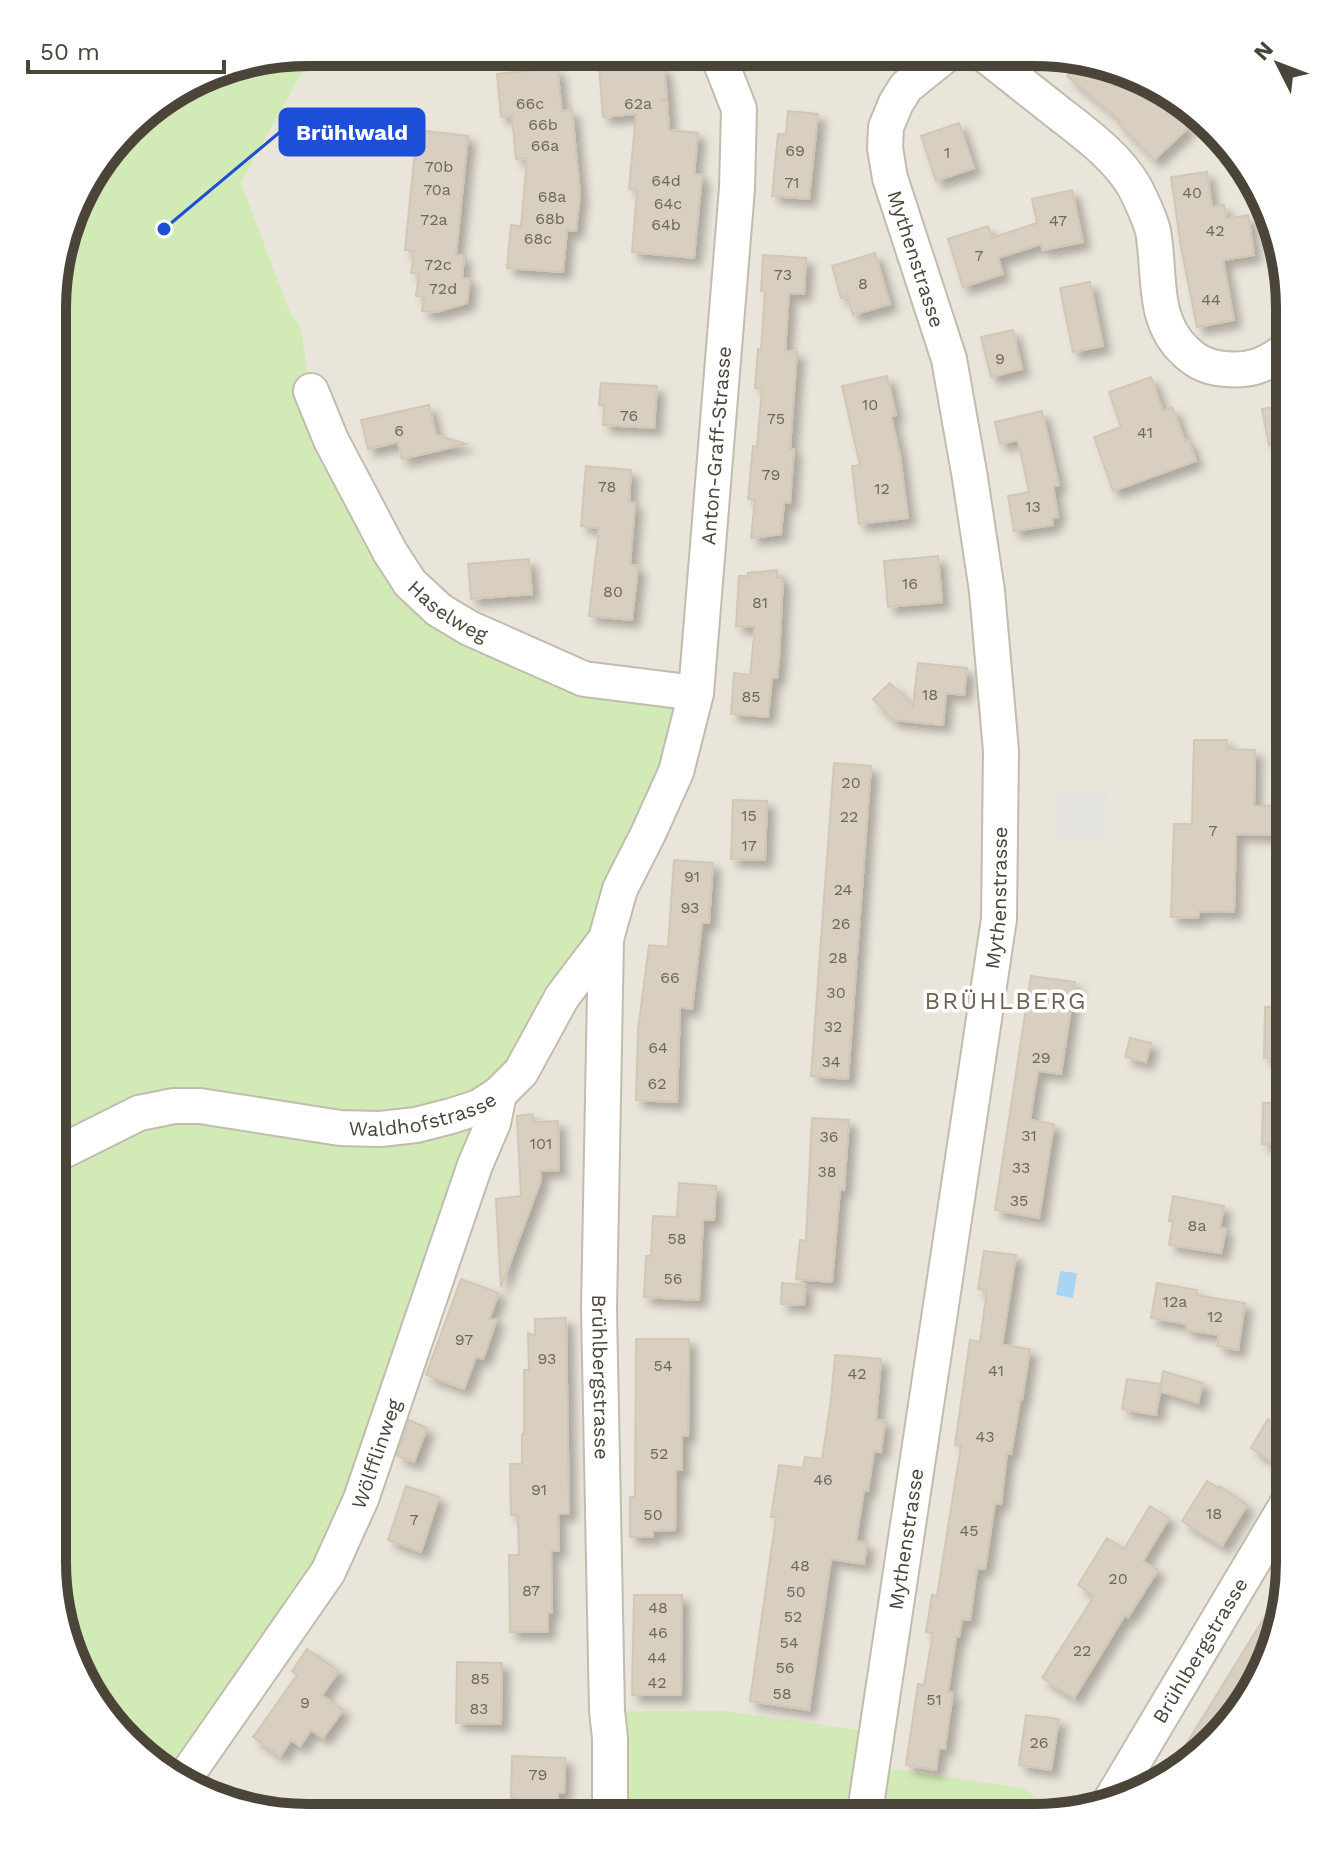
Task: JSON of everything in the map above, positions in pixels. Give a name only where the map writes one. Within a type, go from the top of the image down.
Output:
[{"type":"street","name":"Anton-Graff-Strasse","points":[[648,834],[676,772],[696,693],[737,188],[739,109],[722,66]]},
{"type":"street","name":"Mythenstrasse","points":[[866,1804],[999,919],[1001,751],[987,591],[949,359],[890,178],[885,148],[886,127],[896,103],[906,87],[932,66]]},
{"type":"street","points":[[999,66],[1102,147],[1134,186],[1153,229],[1164,321],[1174,341],[1192,358],[1211,367],[1249,369],[1276,359]]},
{"type":"street","name":"Haselweg","points":[[311,391],[331,440],[390,552],[410,583],[439,610],[469,628],[584,679],[696,693]]},
{"type":"street","name":"Waldhofstrasse","points":[[66,1150],[139,1113],[174,1106],[200,1106],[340,1128],[380,1129],[416,1125],[479,1107],[499,1094],[521,1072],[562,997],[606,939],[620,889],[648,834]]},
{"type":"street","name":"Brühlbergstrasse","points":[[606,939],[599,1309],[610,1804]]},
{"type":"street","name":"Wölfflinweg","points":[[188,1773],[307,1605],[345,1537],[493,1123],[499,1094]]},
{"type":"street","name":"Brühlbergstrasse","points":[[1118,1789],[1275,1524]]},
{"type":"shaded area","points":[[306,66],[1034,66],[1097,74],[1141,91],[1168,107],[1194,126],[1216,148],[1251,201],[1271,261],[1276,308],[1275,1578],[1263,1640],[1235,1696],[1216,1722],[1194,1744],[1141,1779],[1081,1799],[1034,1804],[308,1804],[245,1796],[187,1772],[584,679],[439,610],[311,391],[300,325],[291,314],[241,183]]},
{"type":"shaded area","points":[[1057,790],[1107,791],[1105,840],[1056,838]]},
{"type":"green space","points":[[306,66],[241,183],[291,314],[300,325],[311,391],[390,552],[469,628],[696,693],[676,772],[521,1072],[361,1499],[188,1773],[161,1754],[116,1709],[91,1669],[74,1625],[68,1594],[68,276],[84,215],[98,187],[126,148],[148,126],[187,98],[230,79],[276,68]]},
{"type":"green space","points":[[607,1711],[726,1711],[877,1733],[872,1766],[1022,1788],[1046,1803],[1034,1804],[619,1804]]},
{"type":"water","points":[[1060,1271],[1077,1273],[1073,1298],[1056,1295]]},
{"type":"building","points":[[599,66],[664,68],[667,98],[659,100],[667,100],[669,130],[698,133],[694,174],[702,175],[694,258],[632,252],[637,190],[629,189],[636,114],[603,117]]},
{"type":"building","points":[[557,68],[562,111],[572,110],[580,194],[576,231],[567,230],[563,272],[507,268],[511,225],[521,226],[527,158],[516,159],[512,116],[501,117],[497,74]]},
{"type":"building","points":[[1073,69],[1097,74],[1141,91],[1168,107],[1188,128],[1154,160],[1117,122],[1120,120],[1067,76]]},
{"type":"building","points":[[788,111],[818,114],[809,199],[772,196],[778,134],[786,134]]},
{"type":"building","points":[[959,123],[974,168],[936,181],[921,136]]},
{"type":"building","points":[[417,130],[468,136],[456,255],[464,256],[462,278],[470,279],[467,303],[437,312],[422,311],[424,297],[416,296],[419,274],[411,273],[414,251],[405,250]]},
{"type":"building","points":[[1207,172],[1212,207],[1224,205],[1226,219],[1248,215],[1254,255],[1223,260],[1234,320],[1197,327],[1171,177]]},
{"type":"building","points":[[1072,190],[1083,242],[1043,250],[1041,244],[998,258],[1003,274],[963,287],[948,239],[988,226],[992,238],[1037,223],[1032,199]]},
{"type":"building","points":[[875,253],[890,304],[853,315],[847,296],[841,298],[832,266]]},
{"type":"building","points":[[763,255],[806,258],[804,294],[789,293],[785,351],[797,352],[790,449],[794,449],[790,503],[784,502],[781,534],[751,538],[755,500],[748,499],[762,389],[755,388],[765,291],[761,291]]},
{"type":"building","points":[[1090,282],[1103,346],[1073,352],[1060,288]]},
{"type":"building","points":[[1013,330],[1022,369],[991,377],[981,337]]},
{"type":"building","points":[[887,376],[896,415],[891,416],[908,518],[859,524],[852,466],[860,465],[842,386]]},
{"type":"building","points":[[1151,377],[1163,411],[1172,407],[1196,461],[1113,491],[1094,437],[1121,427],[1109,392]]},
{"type":"building","points":[[601,383],[657,386],[654,428],[603,425],[604,405],[599,405]]},
{"type":"building","points":[[429,405],[436,435],[466,444],[402,459],[398,442],[368,449],[361,420]]},
{"type":"building","points":[[1276,407],[1276,443],[1269,445],[1262,409]]},
{"type":"building","points":[[1042,411],[1059,485],[1053,486],[1058,517],[1052,518],[1053,525],[1014,531],[1008,496],[1029,492],[1018,440],[1000,444],[995,422]]},
{"type":"building","points":[[586,466],[631,470],[629,502],[635,503],[630,565],[638,566],[632,620],[589,616],[599,528],[581,526]]},
{"type":"building","points":[[938,556],[942,602],[888,607],[884,561]]},
{"type":"building","points":[[529,559],[532,594],[471,599],[468,564]]},
{"type":"building","points":[[777,570],[777,578],[783,578],[779,659],[777,678],[772,678],[768,717],[731,714],[734,673],[750,675],[755,627],[736,626],[739,576]]},
{"type":"building","points":[[918,663],[967,668],[964,695],[946,693],[943,725],[893,720],[873,699],[890,683],[913,706]]},
{"type":"building","points":[[1194,740],[1227,740],[1226,749],[1255,750],[1254,806],[1276,806],[1276,835],[1236,834],[1234,912],[1199,911],[1198,918],[1171,917],[1174,824],[1192,824]]},
{"type":"building","points":[[834,763],[871,766],[848,1079],[811,1076]]},
{"type":"building","points":[[733,800],[767,801],[765,860],[731,859]]},
{"type":"building","points":[[674,860],[713,863],[709,923],[702,923],[692,1009],[680,1007],[677,1102],[636,1100],[638,1030],[649,945],[668,947]]},
{"type":"building","points":[[1031,976],[1075,982],[1061,1074],[1038,1071],[1030,1120],[1054,1124],[1039,1218],[995,1210]]},
{"type":"building","points":[[1265,1007],[1275,1007],[1275,1058],[1264,1058]]},
{"type":"building","points":[[1130,1038],[1151,1043],[1146,1062],[1125,1057]]},
{"type":"building","points":[[1263,1103],[1275,1103],[1275,1144],[1262,1144]]},
{"type":"building","points":[[533,1114],[534,1122],[558,1121],[559,1170],[540,1171],[541,1180],[501,1287],[496,1199],[521,1196],[517,1116]]},
{"type":"building","points":[[812,1118],[849,1120],[832,1282],[796,1279],[800,1240],[806,1241]]},
{"type":"building","points":[[679,1183],[716,1186],[714,1220],[703,1220],[699,1300],[644,1297],[646,1256],[651,1256],[653,1216],[677,1217]]},
{"type":"building","points":[[1173,1196],[1224,1206],[1220,1228],[1226,1229],[1221,1253],[1169,1245]]},
{"type":"building","points":[[984,1251],[1016,1255],[1002,1345],[1030,1349],[1011,1454],[1007,1453],[1001,1504],[995,1503],[985,1569],[977,1568],[970,1620],[962,1619],[959,1637],[956,1637],[948,1692],[953,1693],[945,1749],[939,1748],[936,1770],[906,1765],[918,1684],[924,1685],[933,1633],[926,1632],[932,1595],[937,1596],[961,1446],[955,1445],[970,1340],[980,1342],[987,1290],[978,1289]]},
{"type":"building","points":[[461,1279],[499,1293],[489,1319],[497,1319],[483,1359],[476,1357],[464,1389],[426,1375]]},
{"type":"building","points":[[782,1283],[805,1285],[804,1305],[781,1304]]},
{"type":"building","points":[[1157,1283],[1197,1290],[1196,1295],[1245,1303],[1238,1350],[1217,1346],[1219,1335],[1186,1330],[1187,1324],[1151,1318]]},
{"type":"building","points":[[566,1318],[569,1514],[558,1514],[559,1551],[551,1551],[552,1613],[548,1613],[548,1632],[510,1632],[509,1555],[519,1555],[518,1515],[511,1515],[510,1464],[522,1464],[524,1370],[529,1370],[528,1333],[535,1336],[535,1319]]},
{"type":"building","points":[[636,1339],[689,1339],[688,1436],[682,1436],[682,1470],[676,1470],[675,1530],[653,1531],[653,1537],[630,1537],[630,1497],[635,1497]]},
{"type":"building","points":[[835,1355],[881,1359],[876,1420],[885,1421],[881,1452],[874,1451],[856,1541],[867,1543],[864,1564],[831,1559],[809,1710],[750,1701],[776,1517],[771,1517],[779,1465],[803,1468],[805,1457],[822,1459]]},
{"type":"building","points":[[1163,1371],[1203,1383],[1198,1403],[1160,1391]]},
{"type":"building","points":[[1127,1379],[1161,1384],[1156,1415],[1122,1409]]},
{"type":"building","points":[[1275,1417],[1275,1463],[1251,1448],[1268,1419],[1272,1422]]},
{"type":"building","points":[[409,1420],[427,1428],[414,1462],[397,1456]]},
{"type":"building","points":[[1207,1481],[1220,1486],[1247,1505],[1222,1546],[1182,1521]]},
{"type":"building","points":[[406,1486],[439,1497],[421,1552],[388,1540]]},
{"type":"building","points":[[1150,1506],[1169,1518],[1143,1561],[1158,1570],[1128,1617],[1125,1615],[1074,1698],[1042,1678],[1094,1596],[1078,1585],[1107,1538],[1124,1549]]},
{"type":"building","points":[[634,1595],[682,1595],[681,1695],[632,1695]]},
{"type":"building","points":[[1271,1611],[1251,1669],[1235,1696],[1216,1722],[1180,1754]]},
{"type":"building","points":[[307,1649],[339,1671],[322,1695],[343,1710],[323,1738],[311,1730],[300,1746],[291,1740],[280,1756],[253,1737],[297,1675],[292,1671]]},
{"type":"building","points":[[457,1662],[502,1663],[501,1724],[456,1723]]},
{"type":"building","points":[[1026,1715],[1059,1719],[1051,1770],[1019,1765]]},
{"type":"building","points":[[512,1756],[565,1758],[564,1793],[558,1793],[558,1804],[517,1804],[517,1798],[511,1798]]},
{"type":"place","name":"Brühlwald","points":[[164,229]]},
{"type":"district","name":"BRÜHLBERG","points":[[1006,1001]]}]
